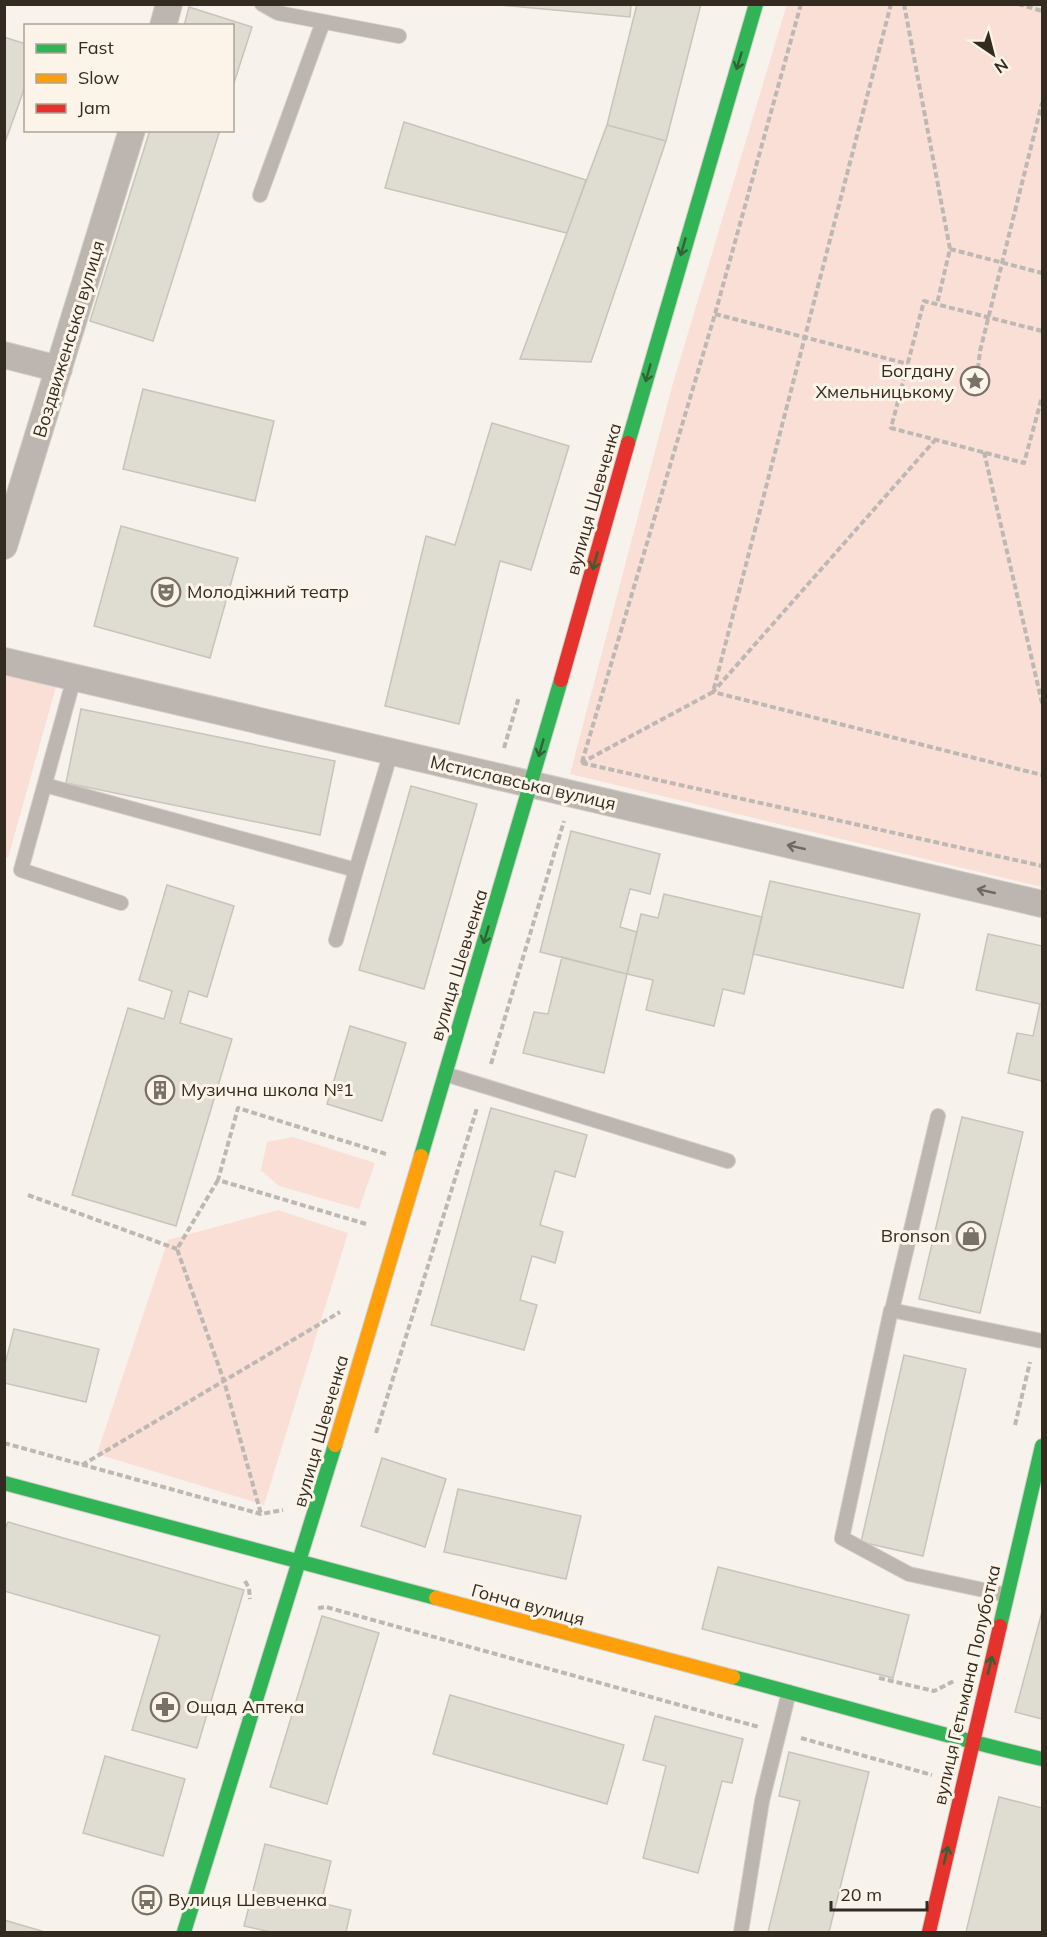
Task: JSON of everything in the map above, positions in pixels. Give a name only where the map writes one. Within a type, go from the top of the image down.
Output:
[{"type":"main road","name":"вулиця Шевченка","points":[[184,1932],[286,1599],[300,1564],[531,785],[683,249],[756,4]]},
{"type":"main road","name":"вулиця Гетьмана Полуботка","points":[[929,1932],[1042,1446]]},
{"type":"main road","name":"Гонча вулиця","points":[[4,1484],[912,1724],[972,1743],[1042,1759]]},
{"type":"street","points":[[164,24],[169,4]]},
{"type":"street","name":"Воздвиженська вулиця","points":[[4,546],[11,506],[59,369],[131,132]]},
{"type":"street","points":[[4,355],[59,369]]},
{"type":"street","name":"Мстиславська вулиця","points":[[4,660],[1042,904]]},
{"type":"lane","points":[[262,4],[278,13],[399,36]]},
{"type":"lane","points":[[260,195],[323,22]]},
{"type":"lane","points":[[74,678],[21,870],[121,903]]},
{"type":"lane","points":[[336,940],[391,752]]},
{"type":"lane","points":[[45,785],[356,870]]},
{"type":"lane","points":[[445,1074],[728,1161]]},
{"type":"lane","points":[[938,1116],[892,1310],[842,1538],[909,1574],[1007,1595]]},
{"type":"lane","points":[[892,1310],[1042,1341]]},
{"type":"lane","points":[[741,1932],[762,1801],[789,1692]]},
{"type":"path","points":[[581,763],[715,314],[801,4]]},
{"type":"path","points":[[713,692],[807,337],[891,4]]},
{"type":"path","points":[[904,4],[950,249],[937,304]]},
{"type":"path","points":[[1018,4],[1042,10]]},
{"type":"path","points":[[978,369],[1042,103]]},
{"type":"path","points":[[950,249],[1042,273]]},
{"type":"path","points":[[1042,332],[924,301],[891,428],[1024,463],[1042,398]]},
{"type":"path","points":[[715,314],[908,364]]},
{"type":"path","points":[[581,763],[713,692],[936,439]]},
{"type":"path","points":[[984,452],[1042,703]]},
{"type":"path","points":[[713,692],[1042,775]]},
{"type":"path","points":[[581,763],[1042,866]]},
{"type":"path","points":[[374,1438],[564,820]]},
{"type":"path","points":[[548,836],[559,839]]},
{"type":"path","points":[[177,1249],[218,1180],[238,1108],[386,1154]]},
{"type":"path","points":[[383,1164],[389,1143]]},
{"type":"path","points":[[218,1180],[366,1224]]},
{"type":"path","points":[[28,1195],[177,1249]]},
{"type":"path","points":[[363,1235],[369,1214]]},
{"type":"path","points":[[177,1249],[224,1381],[261,1514]]},
{"type":"path","points":[[336,1323],[343,1301]]},
{"type":"path","points":[[82,1465],[340,1312]]},
{"type":"path","points":[[4,1443],[261,1514],[283,1510],[286,1499]]},
{"type":"path","points":[[307,1610],[326,1607],[935,1775]]},
{"type":"path","points":[[878,1678],[934,1691],[960,1678]]},
{"type":"shaded area","points":[[787,4],[1042,5],[1042,887],[570,774],[673,383]]},
{"type":"shaded area","points":[[4,673],[56,687],[8,858],[4,857]]},
{"type":"shaded area","points":[[293,1137],[375,1163],[359,1209],[279,1186],[261,1170],[267,1142]]},
{"type":"shaded area","points":[[278,1210],[348,1233],[264,1505],[97,1454],[168,1240]]},
{"type":"building","points":[[489,4],[631,4],[630,17]]},
{"type":"building","points":[[637,4],[701,4],[666,141],[607,125]]},
{"type":"building","points":[[189,7],[252,27],[234,83],[234,24],[185,24]]},
{"type":"building","points":[[4,37],[24,43],[24,90],[4,145]]},
{"type":"building","points":[[404,122],[586,180],[567,233],[385,188]]},
{"type":"building","points":[[607,125],[666,141],[591,362],[520,359]]},
{"type":"building","points":[[149,132],[219,132],[153,341],[90,321]]},
{"type":"building","points":[[143,389],[274,421],[255,501],[123,469]]},
{"type":"building","points":[[492,423],[569,446],[531,570],[500,561],[459,724],[385,706],[426,536],[455,545]]},
{"type":"building","name":"Молодіжний театр","points":[[121,526],[238,558],[210,658],[94,626]]},
{"type":"building","points":[[81,709],[335,761],[320,835],[66,783]]},
{"type":"building","points":[[411,786],[477,804],[424,989],[359,970]]},
{"type":"building","points":[[571,831],[660,854],[650,894],[630,889],[620,927],[637,932],[627,974],[540,952]]},
{"type":"building","points":[[770,881],[920,914],[903,988],[753,954]]},
{"type":"building","name":"Музична школа №1","points":[[167,885],[234,906],[207,997],[189,991],[180,1023],[232,1039],[176,1226],[72,1195],[128,1008],[164,1019],[172,991],[139,980]]},
{"type":"building","points":[[664,894],[762,917],[744,994],[723,989],[714,1026],[646,1010],[653,980],[627,974],[641,914],[658,918]]},
{"type":"building","points":[[988,934],[1042,946],[1042,1081],[1008,1073],[1017,1033],[1033,1036],[1040,1004],[976,990]]},
{"type":"building","points":[[562,957],[627,974],[604,1073],[523,1053],[534,1012],[548,1014]]},
{"type":"building","points":[[350,1026],[406,1043],[382,1121],[327,1104]]},
{"type":"building","points":[[491,1108],[587,1135],[575,1177],[555,1171],[540,1225],[563,1232],[555,1263],[532,1256],[520,1300],[537,1305],[524,1350],[431,1325]]},
{"type":"building","points":[[962,1117],[1023,1132],[980,1313],[919,1299]]},
{"type":"building","points":[[14,1329],[99,1349],[86,1402],[4,1383],[4,1368]]},
{"type":"building","points":[[904,1355],[966,1369],[923,1556],[861,1542]]},
{"type":"building","points":[[382,1458],[446,1479],[425,1547],[361,1526]]},
{"type":"building","points":[[458,1489],[581,1516],[566,1579],[444,1552]]},
{"type":"building","points":[[8,1522],[244,1590],[197,1748],[132,1730],[160,1636],[4,1591],[4,1532]]},
{"type":"building","points":[[718,1567],[909,1615],[893,1678],[702,1629]]},
{"type":"building","points":[[1042,1612],[1042,1719],[1015,1712]]},
{"type":"building","points":[[322,1616],[379,1633],[327,1804],[270,1787]]},
{"type":"building","points":[[450,1695],[624,1745],[607,1804],[433,1754]]},
{"type":"building","points":[[655,1716],[743,1739],[732,1783],[722,1781],[698,1873],[643,1858],[666,1766],[643,1760]]},
{"type":"building","points":[[789,1752],[869,1772],[829,1932],[768,1932],[800,1801],[779,1796]]},
{"type":"building","points":[[105,1756],[185,1779],[163,1856],[83,1833]]},
{"type":"building","points":[[999,1797],[1042,1808],[1042,1932],[966,1932]]},
{"type":"building","points":[[265,1844],[331,1861],[321,1903],[351,1910],[346,1932],[271,1932],[244,1926]]},
{"type":"building","points":[[4,1920],[45,1932],[4,1932]]},
{"type":"traffic: fast","points":[[628,443],[756,4]]},
{"type":"traffic: fast","points":[[421,1156],[561,680]]},
{"type":"traffic: fast","points":[[184,1932],[335,1445]]},
{"type":"traffic: fast","points":[[1000,1626],[1042,1446]]},
{"type":"traffic: fast","points":[[4,1483],[436,1598]]},
{"type":"traffic: fast","points":[[733,1677],[1042,1759]]},
{"type":"traffic: slow","points":[[335,1445],[421,1156]]},
{"type":"traffic: slow","points":[[436,1598],[733,1677]]},
{"type":"traffic: jam","points":[[561,680],[628,443]]},
{"type":"traffic: jam","points":[[929,1932],[1000,1626]]},
{"type":"place","name":"Богдану Хмельницькому","points":[[975,381]]},
{"type":"place","name":"Молодіжний театр","points":[[166,592]]},
{"type":"place","name":"Музична школа №1","points":[[160,1090]]},
{"type":"place","name":"Bronson","points":[[971,1236]]},
{"type":"place","name":"Ощад Аптека","points":[[165,1707]]},
{"type":"place","name":"Вулиця Шевченка","points":[[147,1900]]}]
